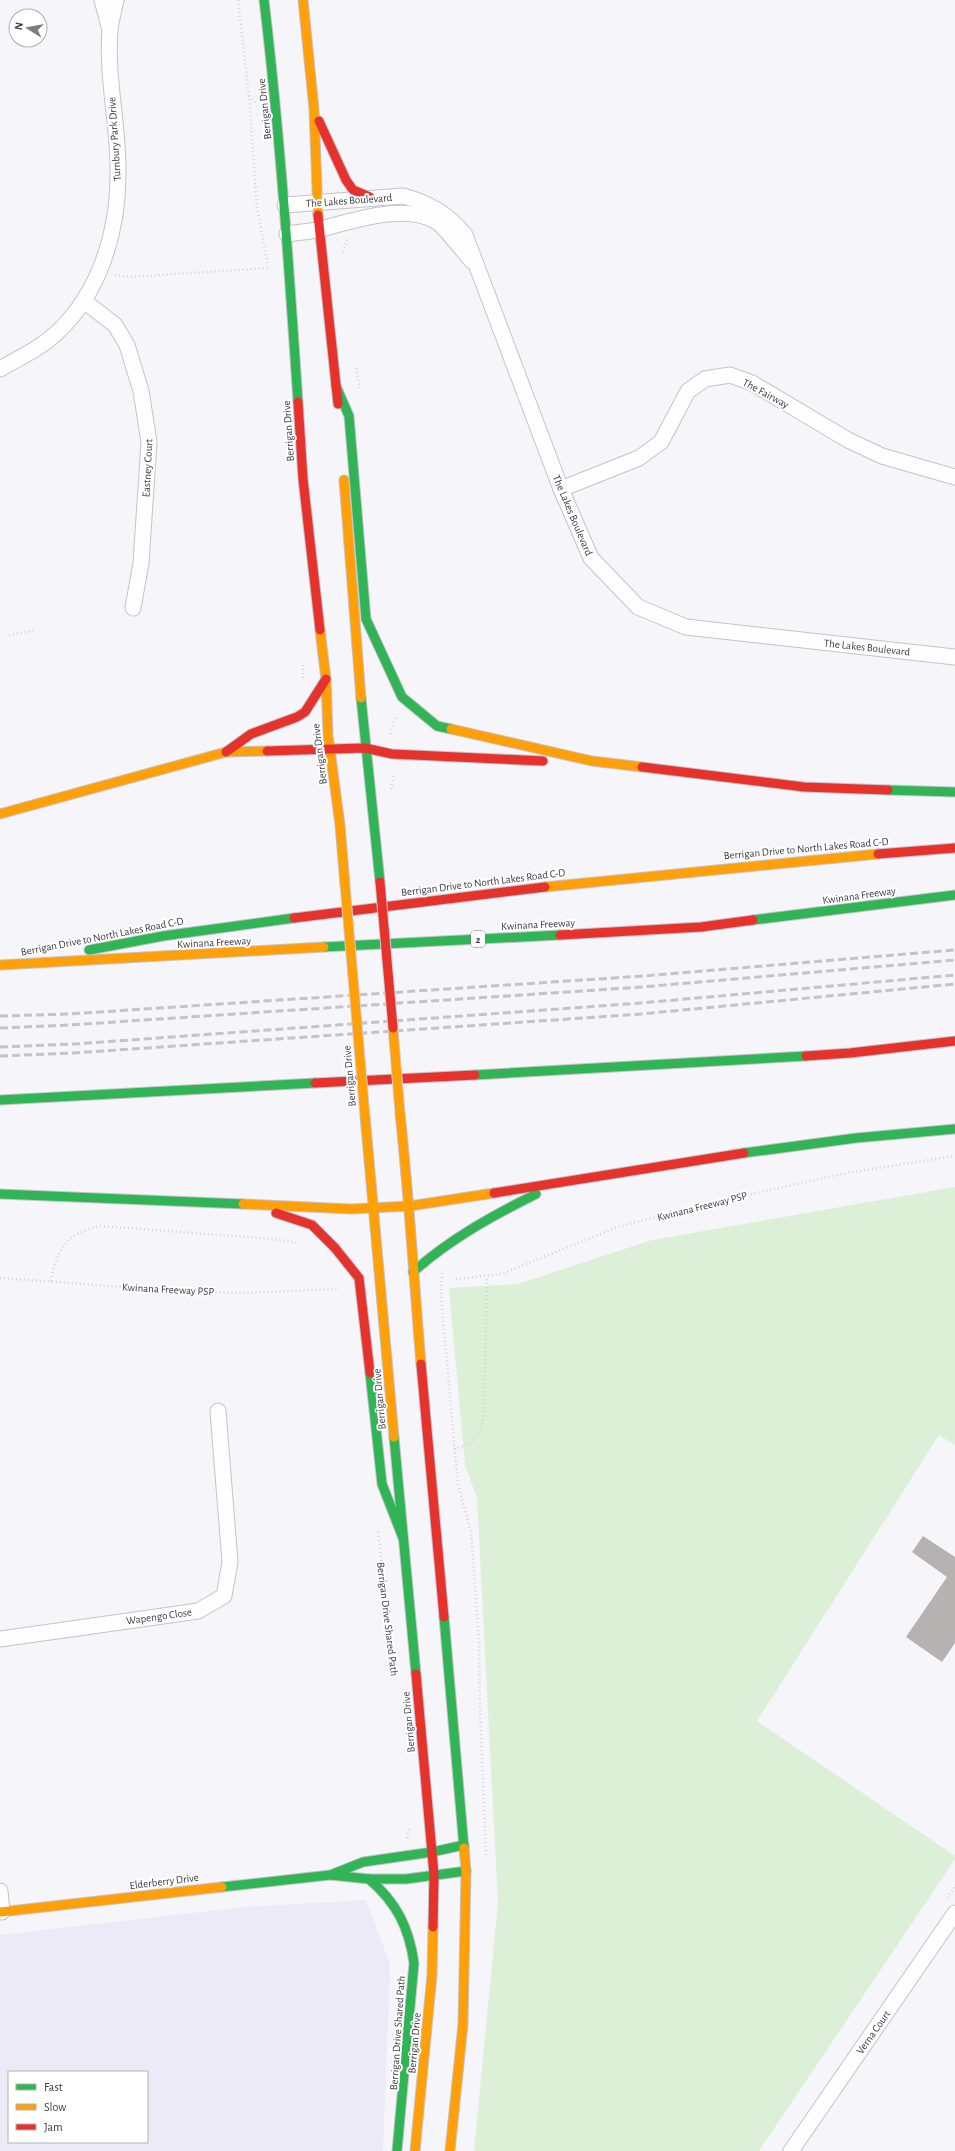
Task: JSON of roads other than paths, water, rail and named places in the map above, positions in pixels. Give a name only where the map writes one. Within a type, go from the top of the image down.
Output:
[{"type":"main road","name":"Berrigan Drive","points":[[264,0],[275,92],[285,205],[304,479],[326,679],[328,735],[340,825],[372,1207],[377,1235],[434,1875],[432,1975],[414,2151]]},
{"type":"main road","points":[[303,0],[314,109],[317,203],[339,418]]},
{"type":"main road","points":[[314,109],[346,180],[354,190],[370,197]]},
{"type":"main road","points":[[336,386],[349,416],[366,619],[402,697],[437,726],[592,761],[804,787],[955,792]]},
{"type":"main road","points":[[343,473],[365,748],[380,882],[400,1113],[410,1206],[412,1272],[466,1871],[463,2024],[450,2151]]},
{"type":"main road","points":[[226,752],[251,734],[297,717],[305,712],[326,679]]},
{"type":"main road","points":[[0,814],[226,752],[365,748],[392,754],[504,760],[592,761]]},
{"type":"main road","name":"Berrigan Drive to North Lakes Road C-D","points":[[18,964],[156,936],[501,891],[827,857],[955,848]]},
{"type":"main road","name":"Kwinana Freeway","points":[[0,965],[701,927],[955,895]]},
{"type":"main road","points":[[0,1100],[658,1066],[850,1052],[955,1041]]},
{"type":"main road","points":[[0,1194],[351,1209],[410,1206],[557,1184],[768,1149],[856,1138],[955,1129]]},
{"type":"main road","points":[[412,1272],[442,1246],[507,1208],[557,1184]]},
{"type":"main road","points":[[254,1206],[312,1225],[335,1248],[359,1278],[382,1484],[403,1538]]},
{"type":"main road","name":"Elderberry Drive","points":[[330,1875],[363,1862],[432,1852],[464,1845]]},
{"type":"main road","name":"Elderberry Drive","points":[[1,1912],[330,1875],[369,1879],[406,1879],[466,1871]]},
{"type":"main road","points":[[369,1879],[385,1892],[394,1902],[412,1943],[414,1963],[397,2151]]},
{"type":"street","name":"Turnbury Park Drive","points":[[102,0],[110,29]]},
{"type":"street","name":"Turnbury Park Drive","points":[[0,369],[47,341],[72,316],[84,300],[99,273],[107,253],[118,174],[110,70],[110,29],[116,0]]},
{"type":"street","name":"The Lakes Boulevard","points":[[285,205],[370,197],[403,196],[420,201],[440,211],[453,220],[465,235],[475,265],[561,489],[591,558],[638,607],[686,627],[955,657]]},
{"type":"street","name":"The Lakes Boulevard","points":[[287,234],[320,230],[346,221],[399,213],[418,215],[438,222],[475,265]]},
{"type":"street","name":"Eastney Court","points":[[84,300],[115,325],[127,345],[141,391],[149,442],[141,563],[132,608]]},
{"type":"street","name":"The Fairway","points":[[561,489],[639,458],[661,442],[688,390],[705,379],[730,375],[752,383],[848,440],[882,456],[955,477]]},
{"type":"street","name":"Wapengo Close","points":[[0,1639],[198,1611],[224,1596],[230,1562],[218,1411]]},
{"type":"street","points":[[0,1891],[1,1912]]},
{"type":"street","name":"Verna Court","points":[[791,2151],[955,1913]]},
{"type":"railway","points":[[0,1016],[69,1014],[643,976],[955,950]]},
{"type":"railway","points":[[0,1028],[69,1025],[642,987],[955,960]]},
{"type":"railway","points":[[0,1047],[75,1044],[641,1003],[955,975]]},
{"type":"railway","points":[[0,1056],[74,1053],[641,1014],[955,984]]}]
